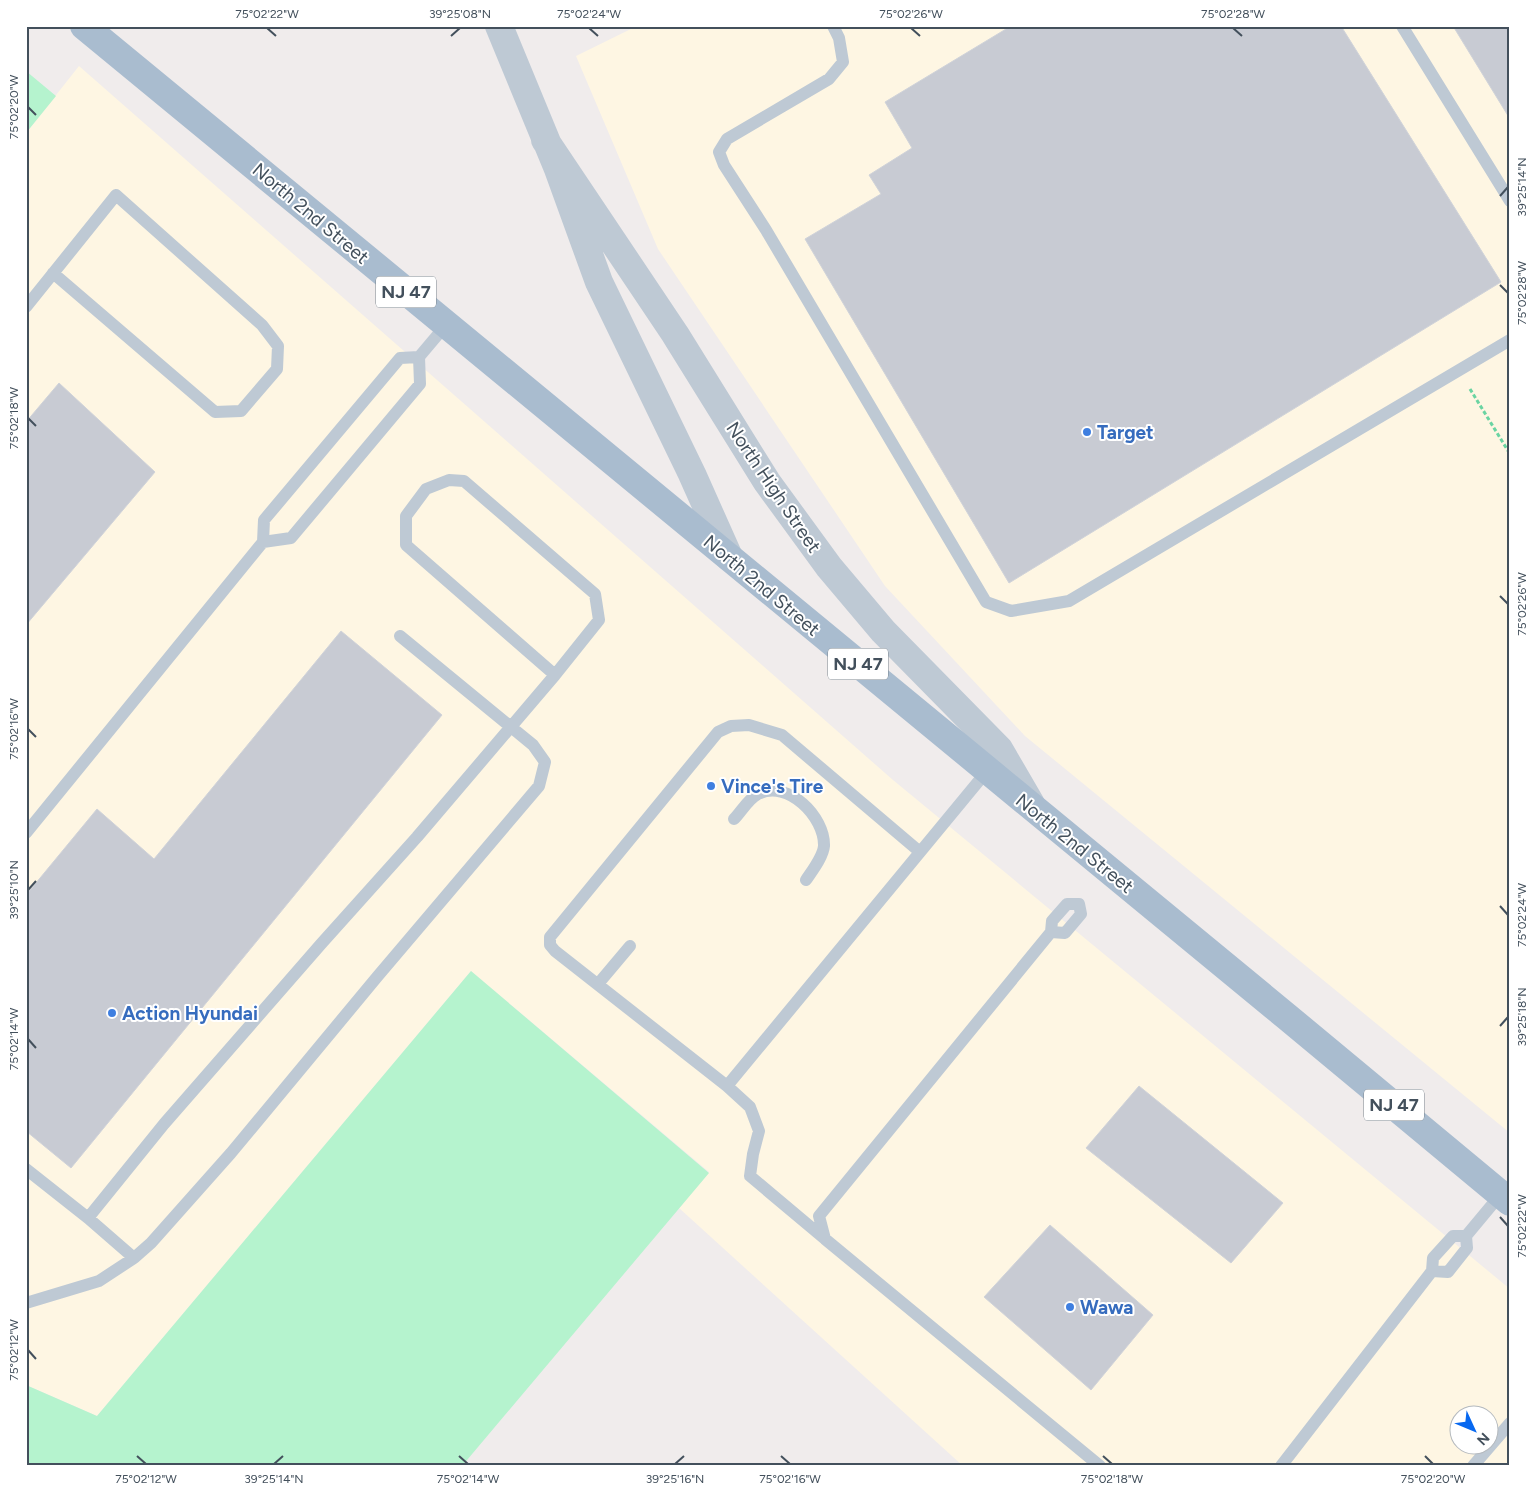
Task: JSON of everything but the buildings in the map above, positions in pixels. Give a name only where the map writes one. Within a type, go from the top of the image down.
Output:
[{"type":"main road","name":"North 2nd Street","points":[[84,26],[1505,1198]]},
{"type":"street","name":"North High Street","points":[[505,28],[599,282],[692,474],[729,557]]},
{"type":"street","name":"North High Street","points":[[545,140],[675,334],[767,482],[830,567],[883,631],[999,749],[1034,810]]},
{"type":"lane","points":[[833,26],[839,38],[843,62],[828,79],[727,140],[719,152],[724,165],[766,230],[986,602],[1011,611],[1069,601],[1510,340]]},
{"type":"lane","points":[[1402,26],[1510,201]]},
{"type":"lane","points":[[26,307],[53,273],[116,195],[262,325],[278,346],[277,369],[241,410],[214,412],[53,273]]},
{"type":"lane","points":[[263,542],[291,538],[420,384],[419,357],[446,325]]},
{"type":"lane","points":[[26,833],[263,542],[264,520],[400,358],[419,357]]},
{"type":"lane","points":[[88,1218],[164,1124],[321,944],[418,837],[555,675],[599,620],[594,594],[464,480],[449,480],[426,489],[406,516],[406,545],[555,675]]},
{"type":"lane","points":[[26,1303],[99,1281],[134,1258],[151,1243],[231,1153],[372,982],[539,786],[545,762],[533,745],[400,636]]},
{"type":"lane","points":[[920,852],[782,735],[749,725],[730,726],[718,732],[550,937],[550,945],[555,951],[727,1086],[750,1107],[759,1131],[750,1176],[1100,1466]]},
{"type":"lane","points":[[727,1086],[987,770]]},
{"type":"lane","points":[[734,819],[756,794],[769,791],[785,793],[800,801],[811,812],[822,831],[824,848],[806,880]]},
{"type":"lane","points":[[825,1239],[819,1216],[1051,932]]},
{"type":"lane","points":[[598,984],[630,946]]},
{"type":"lane","points":[[26,1169],[88,1218],[134,1258]]},
{"type":"lane","points":[[1281,1466],[1432,1271],[1433,1258],[1453,1236],[1466,1236],[1505,1198]]},
{"type":"lane","points":[[1432,1271],[1448,1272],[1466,1248],[1466,1236]]},
{"type":"lane","points":[[1473,1466],[1510,1424]]},
{"type":"path","points":[[1459,370],[1510,454]]},
{"type":"shaded area","points":[[637,26],[1510,26],[1510,1133],[1025,736],[885,586],[658,249],[576,56]]},
{"type":"shaded area","points":[[79,66],[893,780],[1510,1289],[1510,1466],[963,1466],[679,1208],[709,1172],[471,971],[97,1416],[26,1385],[26,133]]},
{"type":"green space","points":[[26,71],[56,96],[26,133]]},
{"type":"green space","points":[[471,971],[709,1173],[462,1466],[26,1466],[26,1385],[97,1416]]},
{"type":"place","name":"Target","points":[[1087,432]]},
{"type":"place","name":"Vince's Tire","points":[[711,786]]},
{"type":"place","name":"Action Hyundai","points":[[112,1013]]},
{"type":"place","name":"Wawa","points":[[1070,1307]]}]
